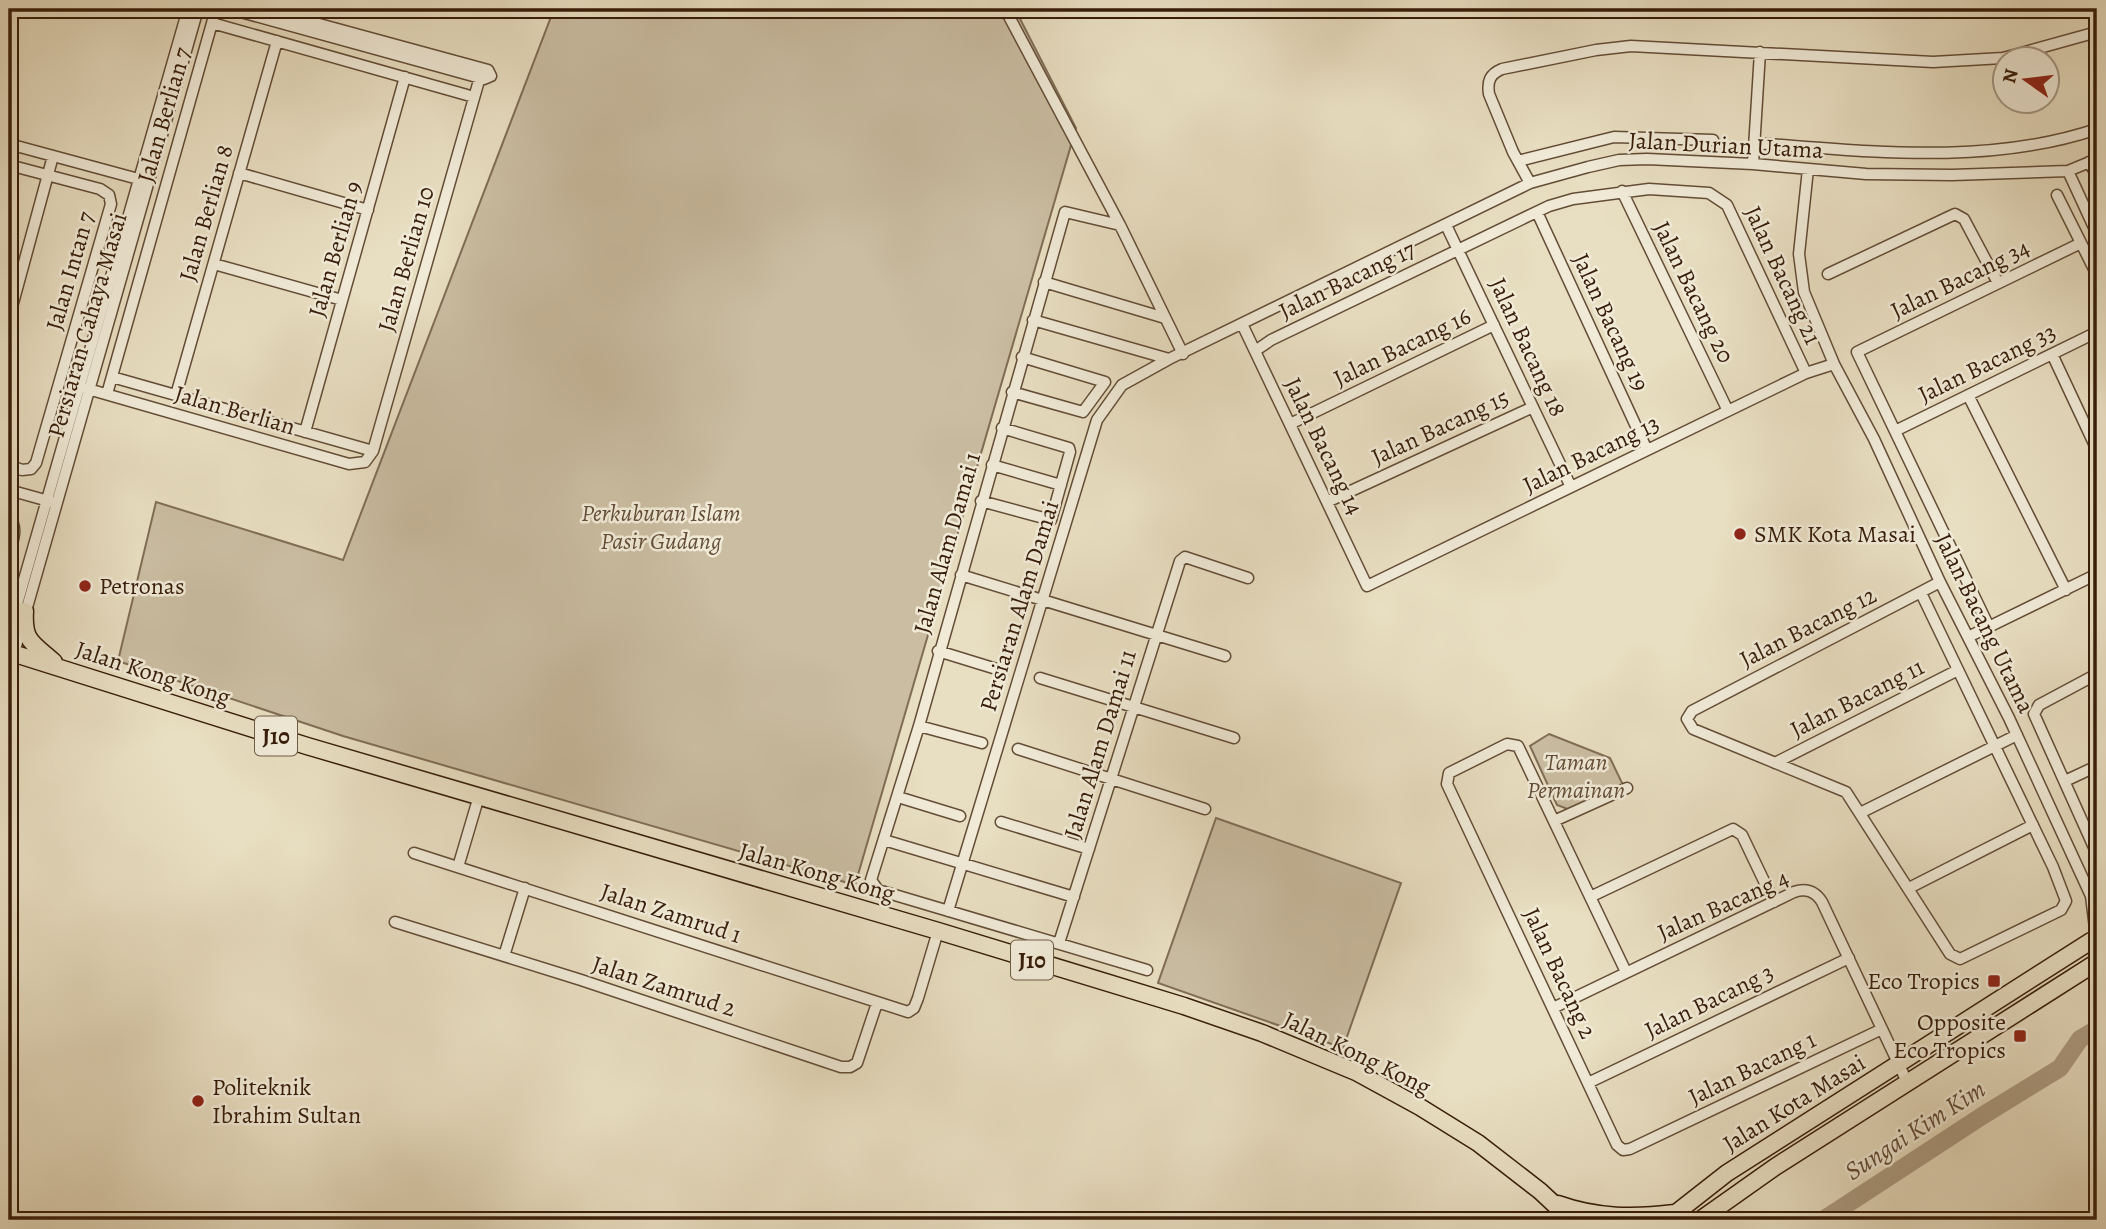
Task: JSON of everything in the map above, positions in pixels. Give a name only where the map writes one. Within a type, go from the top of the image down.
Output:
[{"type":"main road","points":[[16,615],[27,636],[58,666]]},
{"type":"main road","name":"Jalan Kong Kong","points":[[11,652],[307,746],[939,931],[1262,1033],[1356,1072],[1420,1107],[1478,1143],[1571,1220]]},
{"type":"main road","points":[[2094,931],[2097,956]]},
{"type":"main road","name":"Jalan Kota Masai","points":[[1671,1217],[1727,1173],[1899,1064],[2094,931]]},
{"type":"main road","name":"Jalan Kota Masai","points":[[1700,1220],[1775,1167],[2097,962]]},
{"type":"main road","points":[[1550,1200],[1577,1210],[1611,1217],[1671,1217]]},
{"type":"street","name":"Persiaran Cahaya Masai","points":[[9,632],[58,503],[86,388],[188,9]]},
{"type":"street","name":"Persiaran Cahaya Masai","points":[[144,180],[198,9]]},
{"type":"street","name":"Jalan Berlian 7","points":[[107,394],[216,9]]},
{"type":"street","points":[[230,9],[488,79],[491,74],[264,9]]},
{"type":"street","points":[[1005,9],[1120,225],[1182,354]]},
{"type":"street","points":[[212,23],[474,97]]},
{"type":"street","points":[[1530,183],[1489,94],[1487,84],[1495,72],[1615,47],[1760,52],[1897,62],[1991,59],[2047,48],[2097,32]]},
{"type":"street","name":"Jalan Berlian 8","points":[[176,396],[277,41]]},
{"type":"street","points":[[1753,164],[1760,52]]},
{"type":"street","name":"Jalan Berlian 10","points":[[373,451],[480,77]]},
{"type":"street","name":"Jalan Berlian 9","points":[[305,432],[405,78]]},
{"type":"street","points":[[1754,143],[1916,154],[2019,147],[2074,137],[2097,129]]},
{"type":"street","points":[[1518,161],[1614,137],[1713,140]]},
{"type":"street","points":[[9,144],[144,180]]},
{"type":"street","points":[[9,318],[53,156]]},
{"type":"street","name":"Jalan Durian Utama","points":[[1182,354],[1530,183],[1619,160],[1753,164],[1866,174],[1952,176],[2068,171],[2093,161]]},
{"type":"street","points":[[2093,161],[2097,176]]},
{"type":"street","points":[[9,165],[48,176]]},
{"type":"street","name":"Jalan Bacang Utama","points":[[1808,169],[1801,226],[1800,273],[1804,292],[1834,364],[1874,439],[1940,582],[2017,735],[2094,899],[2094,931]]},
{"type":"street","points":[[2068,171],[2097,234]]},
{"type":"street","points":[[239,173],[368,210]]},
{"type":"street","name":"Jalan Intan 7","points":[[9,465],[22,470],[31,469],[36,463],[111,204],[109,195],[100,189],[48,176]]},
{"type":"street","name":"Jalan Bacang 17","points":[[1255,351],[1271,340],[1458,249],[1537,212],[1573,199],[1649,189],[1698,191],[1718,197]]},
{"type":"street","name":"Jalan Bacang 20","points":[[1622,191],[1728,411]]},
{"type":"street","points":[[2057,195],[2097,275]]},
{"type":"street","name":"Jalan Bacang 21","points":[[1718,197],[1727,205],[1806,373]]},
{"type":"street","name":"Jalan Alam Damai 1","points":[[948,911],[878,890],[871,880],[919,726],[938,651],[1065,212],[1120,225]]},
{"type":"street","name":"Jalan Bacang 19","points":[[1537,212],[1647,450]]},
{"type":"street","points":[[1828,274],[1955,214],[1964,219],[1998,284]]},
{"type":"street","name":"Jalan Bacang 18","points":[[1446,225],[1571,487]]},
{"type":"street","name":"Jalan Bacang 34","points":[[1895,432],[1857,352],[2081,243]]},
{"type":"street","points":[[214,264],[342,300]]},
{"type":"street","points":[[1044,282],[1165,318]]},
{"type":"street","points":[[1033,320],[1169,359]]},
{"type":"street","name":"Jalan Bacang 14","points":[[1242,324],[1367,586]]},
{"type":"street","name":"Jalan Bacang 16","points":[[1290,424],[1494,325]]},
{"type":"street","name":"Jalan Bacang 33","points":[[1895,432],[2097,332]]},
{"type":"street","name":"Persiaran Alam Damai","points":[[948,911],[1097,420],[1122,385],[1182,354]]},
{"type":"street","points":[[2052,354],[2097,450]]},
{"type":"street","points":[[1012,392],[1083,412],[1105,382],[1022,357]]},
{"type":"street","name":"Jalan Bacang 13","points":[[1367,586],[1806,373],[1834,364]]},
{"type":"street","points":[[112,377],[373,451]]},
{"type":"street","name":"Persiaran Cahaya Masai","points":[[11,652],[16,615],[28,564],[86,388]]},
{"type":"street","name":"Jalan Berlian","points":[[86,388],[349,464],[365,462],[373,451]]},
{"type":"street","points":[[1968,396],[2066,590]]},
{"type":"street","name":"Jalan Bacang 15","points":[[1327,502],[1533,407]]},
{"type":"street","points":[[981,501],[1051,520],[1069,448],[1002,428]]},
{"type":"street","points":[[1895,432],[1989,627]]},
{"type":"street","points":[[992,465],[1061,485]]},
{"type":"street","points":[[9,490],[58,503]]},
{"type":"street","points":[[9,517],[15,528],[9,557],[28,564]]},
{"type":"street","name":"Jalan Alam Damai 11","points":[[1059,943],[1182,558],[1248,578]]},
{"type":"street","points":[[1968,637],[2097,574]]},
{"type":"street","points":[[961,575],[1225,656]]},
{"type":"street","name":"Jalan Bacang 12","points":[[1775,763],[1691,728],[1688,716],[1695,709],[1940,582]]},
{"type":"street","points":[[1775,763],[1846,792],[1953,957],[1960,959],[1971,954],[2066,905],[2065,897],[2033,825],[1921,593]]},
{"type":"street","points":[[938,651],[1003,671]]},
{"type":"street","name":"Jalan Bacang 11","points":[[1775,763],[1958,670]]},
{"type":"street","points":[[2097,674],[2039,705],[2034,711],[2035,720],[2097,853]]},
{"type":"street","points":[[1040,678],[1234,738]]},
{"type":"street","points":[[919,726],[982,743]]},
{"type":"street","points":[[1860,813],[2017,735]]},
{"type":"street","name":"Jalan Bacang 2","points":[[1554,821],[1524,756],[1518,746],[1511,743],[1452,771],[1446,780],[1619,1148],[1626,1150],[1640,1145]]},
{"type":"street","points":[[1018,749],[1205,809]]},
{"type":"street","points":[[2065,781],[2097,766]]},
{"type":"street","points":[[1626,972],[1554,821],[1627,788]]},
{"type":"street","points":[[458,867],[479,796]]},
{"type":"street","points":[[898,797],[960,816]]},
{"type":"street","points":[[1001,822],[1089,849]]},
{"type":"street","points":[[1909,888],[2033,825]]},
{"type":"street","points":[[1590,897],[1729,830],[1740,832],[1774,901]]},
{"type":"street","points":[[884,841],[1074,897]]},
{"type":"street","name":"Jalan Zamrud 1","points":[[414,853],[908,1012],[914,1008],[939,931]]},
{"type":"street","points":[[504,956],[525,888]]},
{"type":"street","name":"Jalan Bacang 4","points":[[1553,1007],[1774,901],[1800,890],[1813,892],[1822,902],[1908,1084]]},
{"type":"street","points":[[948,911],[1147,970]]},
{"type":"street","name":"Jalan Zamrud 2","points":[[395,922],[841,1067],[850,1067],[857,1063],[877,1003]]},
{"type":"street","name":"Jalan Bacang 3","points":[[1588,1083],[1849,958]]},
{"type":"street","name":"Jalan Bacang 1","points":[[1640,1145],[1882,1029]]},
{"type":"green space","name":"Perkuburan Islam Pasir Gudang","points":[[554,9],[1015,9],[1076,128],[855,885],[343,736],[118,661],[156,502],[343,560]]},
{"type":"green space","name":"Taman Permainan","points":[[1549,734],[1610,758],[1623,785],[1570,810],[1557,805],[1530,746]]},
{"type":"green space","points":[[1216,818],[1401,883],[1343,1048],[1158,983]]},
{"type":"waterway","name":"Sungai Kim Kim","points":[[1823,1220],[2060,1068],[2080,1039],[2097,1029]]},
{"type":"place","name":"SMK Kota Masai","points":[[1740,534]]},
{"type":"place","name":"Petronas","points":[[85,586]]},
{"type":"place","name":"Eco Tropics","points":[[1994,981]]},
{"type":"place","name":"Opposite Eco Tropics","points":[[2020,1036]]},
{"type":"place","name":"Politeknik Ibrahim Sultan","points":[[198,1101]]}]
